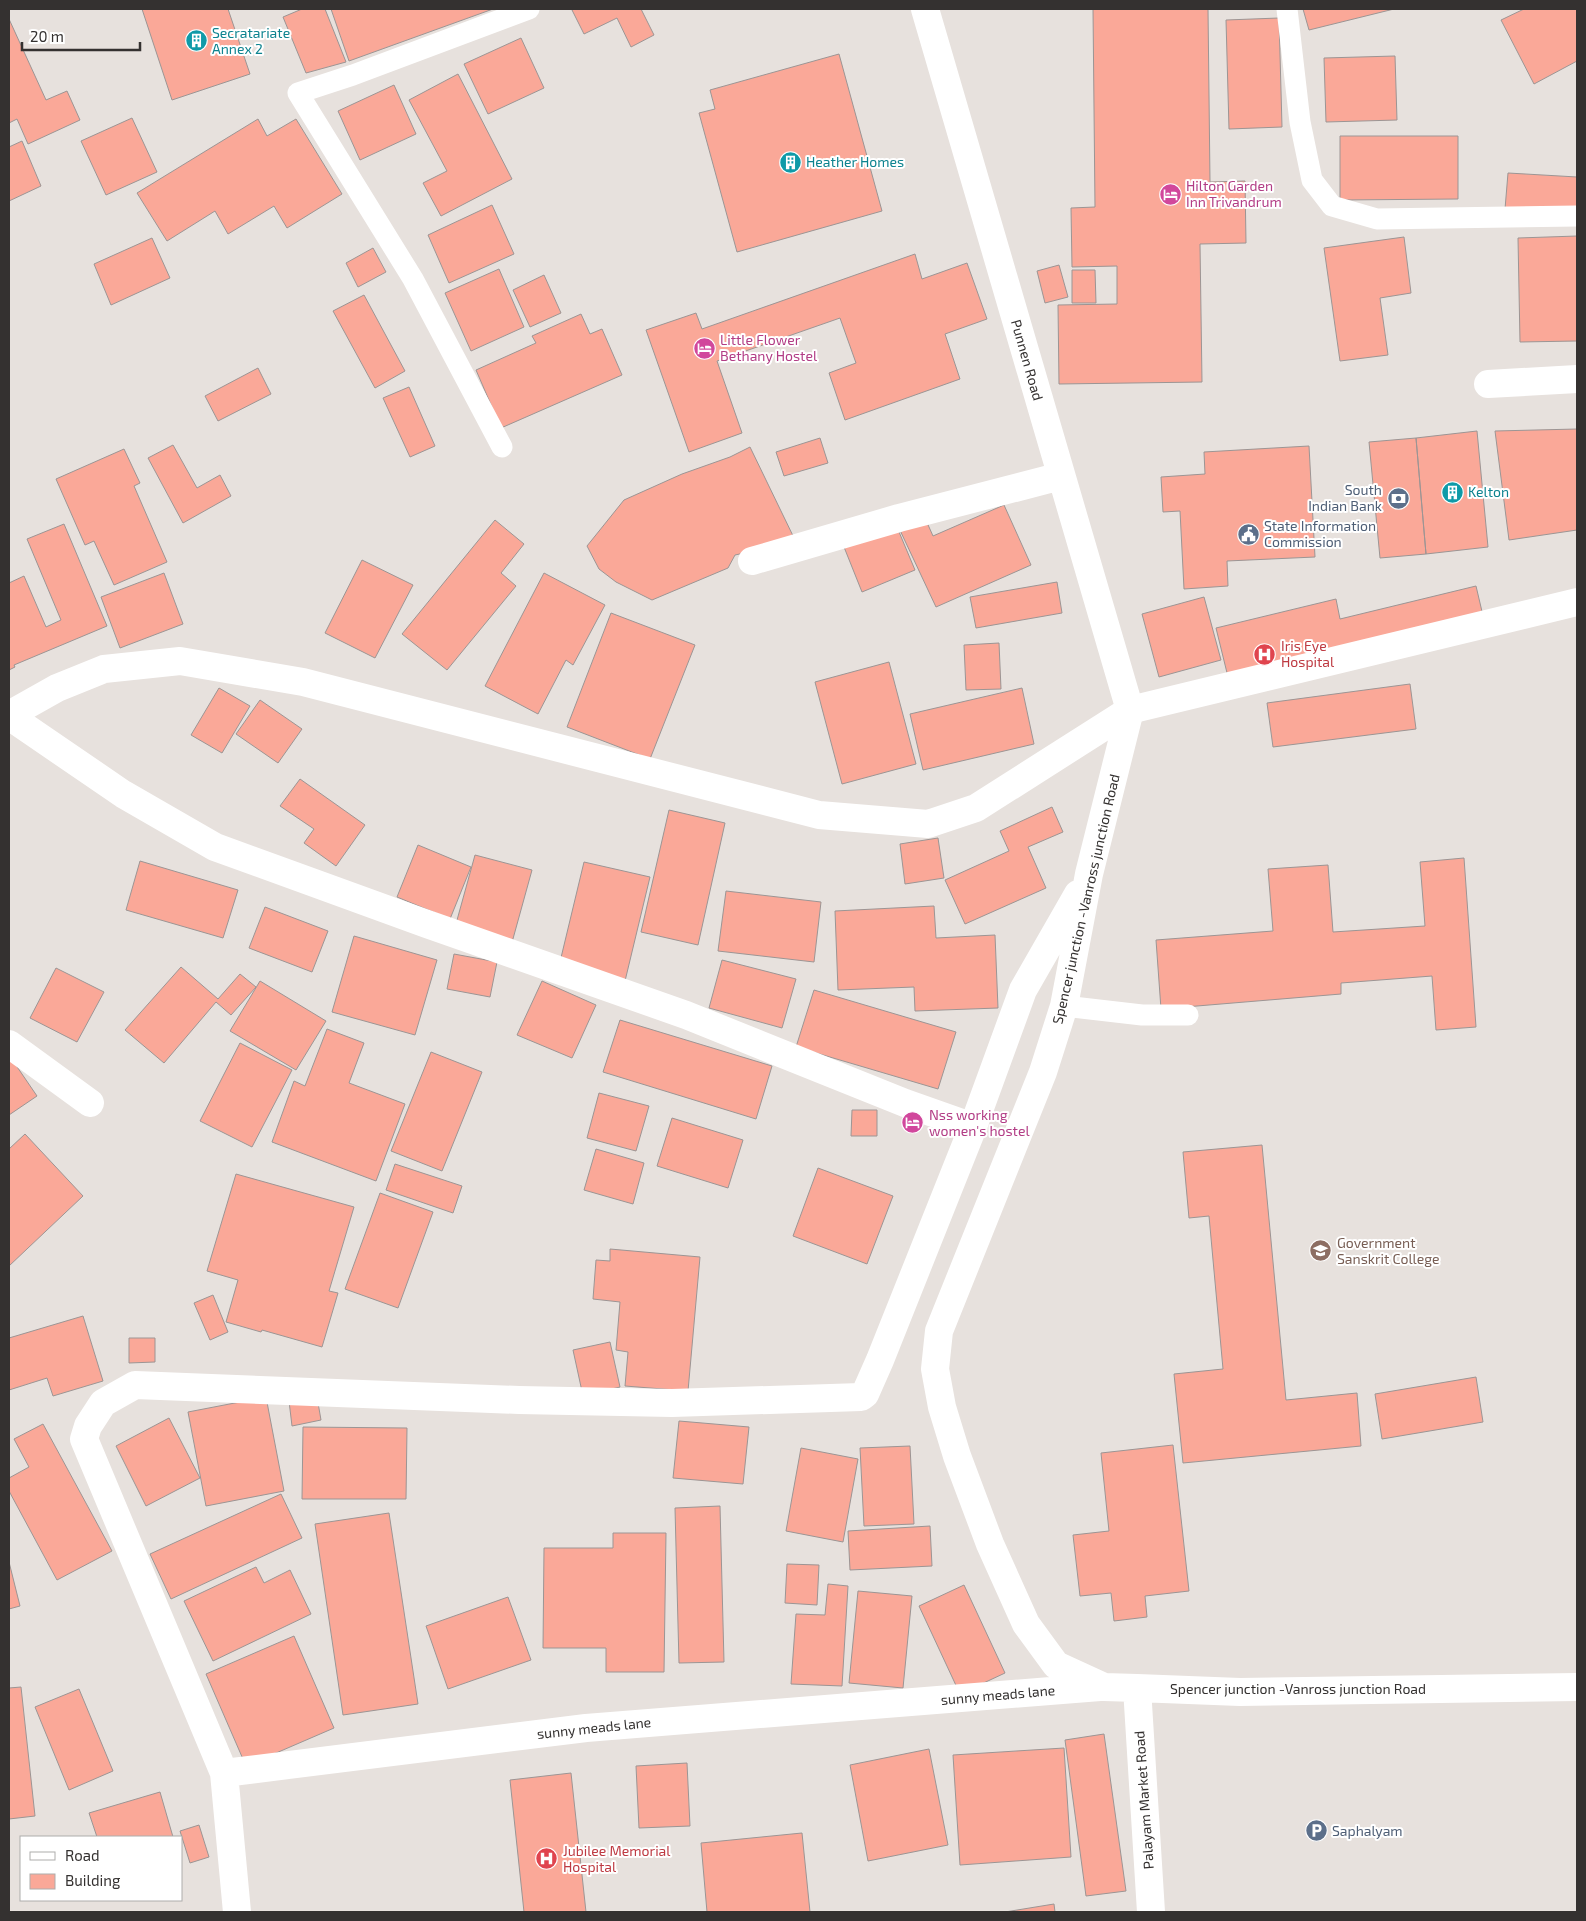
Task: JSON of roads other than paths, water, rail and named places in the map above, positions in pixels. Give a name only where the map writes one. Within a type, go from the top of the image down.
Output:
[{"type":"street","name":"Punnen Road","points":[[924,9],[1130,710]]},
{"type":"street","points":[[1488,384],[1577,379]]},
{"type":"street","points":[[752,561],[899,518],[1061,476]]},
{"type":"street","points":[[973,1127],[905,1103],[686,1015],[215,847],[123,794],[9,716],[57,688],[104,669],[180,661],[303,682],[818,815],[928,824],[976,808],[1130,710],[1577,602]]},
{"type":"street","name":"Spencer junction -Vanross junction Road","points":[[1130,710],[1090,874],[1064,1006],[1042,1072],[939,1331],[935,1369],[942,1407],[956,1456],[990,1544],[1026,1624],[1056,1665],[1104,1687],[1240,1692],[1577,1687]]},
{"type":"street","points":[[237,1912],[224,1774],[84,1440],[88,1426],[103,1403],[135,1385],[519,1400],[662,1403],[861,1397],[865,1394],[880,1360],[973,1127],[1023,990],[1090,874]]},
{"type":"street","points":[[9,1044],[90,1103]]},
{"type":"street","name":"sunny meads lane","points":[[224,1774],[586,1728],[1104,1687]]},
{"type":"street","name":"Palayam Market Road","points":[[1137,1688],[1151,1912]]},
{"type":"lane","points":[[502,447],[413,279],[298,93],[353,75],[529,9]]},
{"type":"lane","points":[[1287,9],[1300,122],[1312,180],[1332,206],[1377,219],[1577,216]]},
{"type":"lane","points":[[1064,1006],[1142,1015],[1188,1015]]},
{"type":"place","name":"Secratariate Annex 2","points":[[196,41]]},
{"type":"place","name":"Heather Homes","points":[[790,162]]},
{"type":"place","name":"Hilton Garden Inn Trivandrum","points":[[1170,194]]},
{"type":"place","name":"Little Flower Bethany Hostel","points":[[704,348]]},
{"type":"place","name":"Kelton","points":[[1452,492]]},
{"type":"place","name":"South Indian Bank","points":[[1398,498]]},
{"type":"place","name":"State Information Commission","points":[[1248,534]]},
{"type":"place","name":"Iris Eye Hospital","points":[[1265,654]]},
{"type":"place","name":"Nss working women's hostel","points":[[913,1123]]},
{"type":"place","name":"Government Sanskrit College","points":[[1321,1251]]},
{"type":"place","name":"Saphalyam","points":[[1316,1831]]},
{"type":"place","name":"Jubilee Memorial Hospital","points":[[547,1859]]}]
